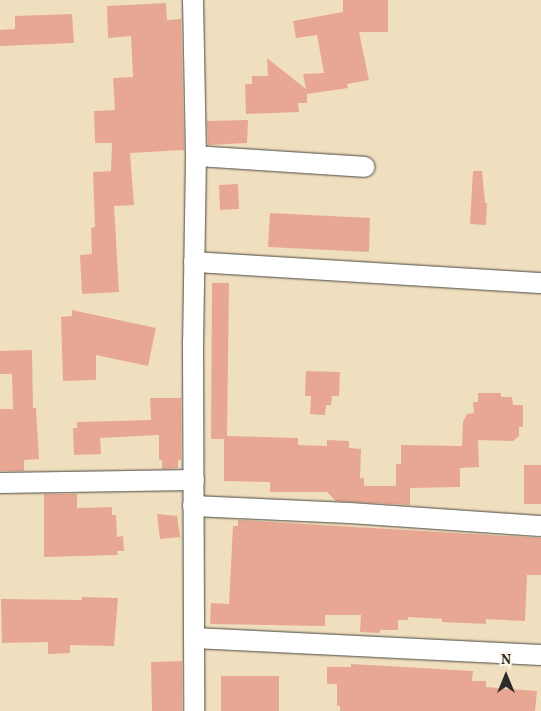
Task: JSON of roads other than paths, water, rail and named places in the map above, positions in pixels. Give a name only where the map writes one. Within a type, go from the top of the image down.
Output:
[{"type":"street","points":[[193,0],[196,156],[193,506],[194,711]]},
{"type":"street","points":[[196,156],[365,167]]},
{"type":"street","points":[[194,262],[541,283]]},
{"type":"street","points":[[0,483],[194,480]]},
{"type":"street","points":[[193,506],[349,512],[541,526]]},
{"type":"street","points":[[194,638],[541,654]]}]
